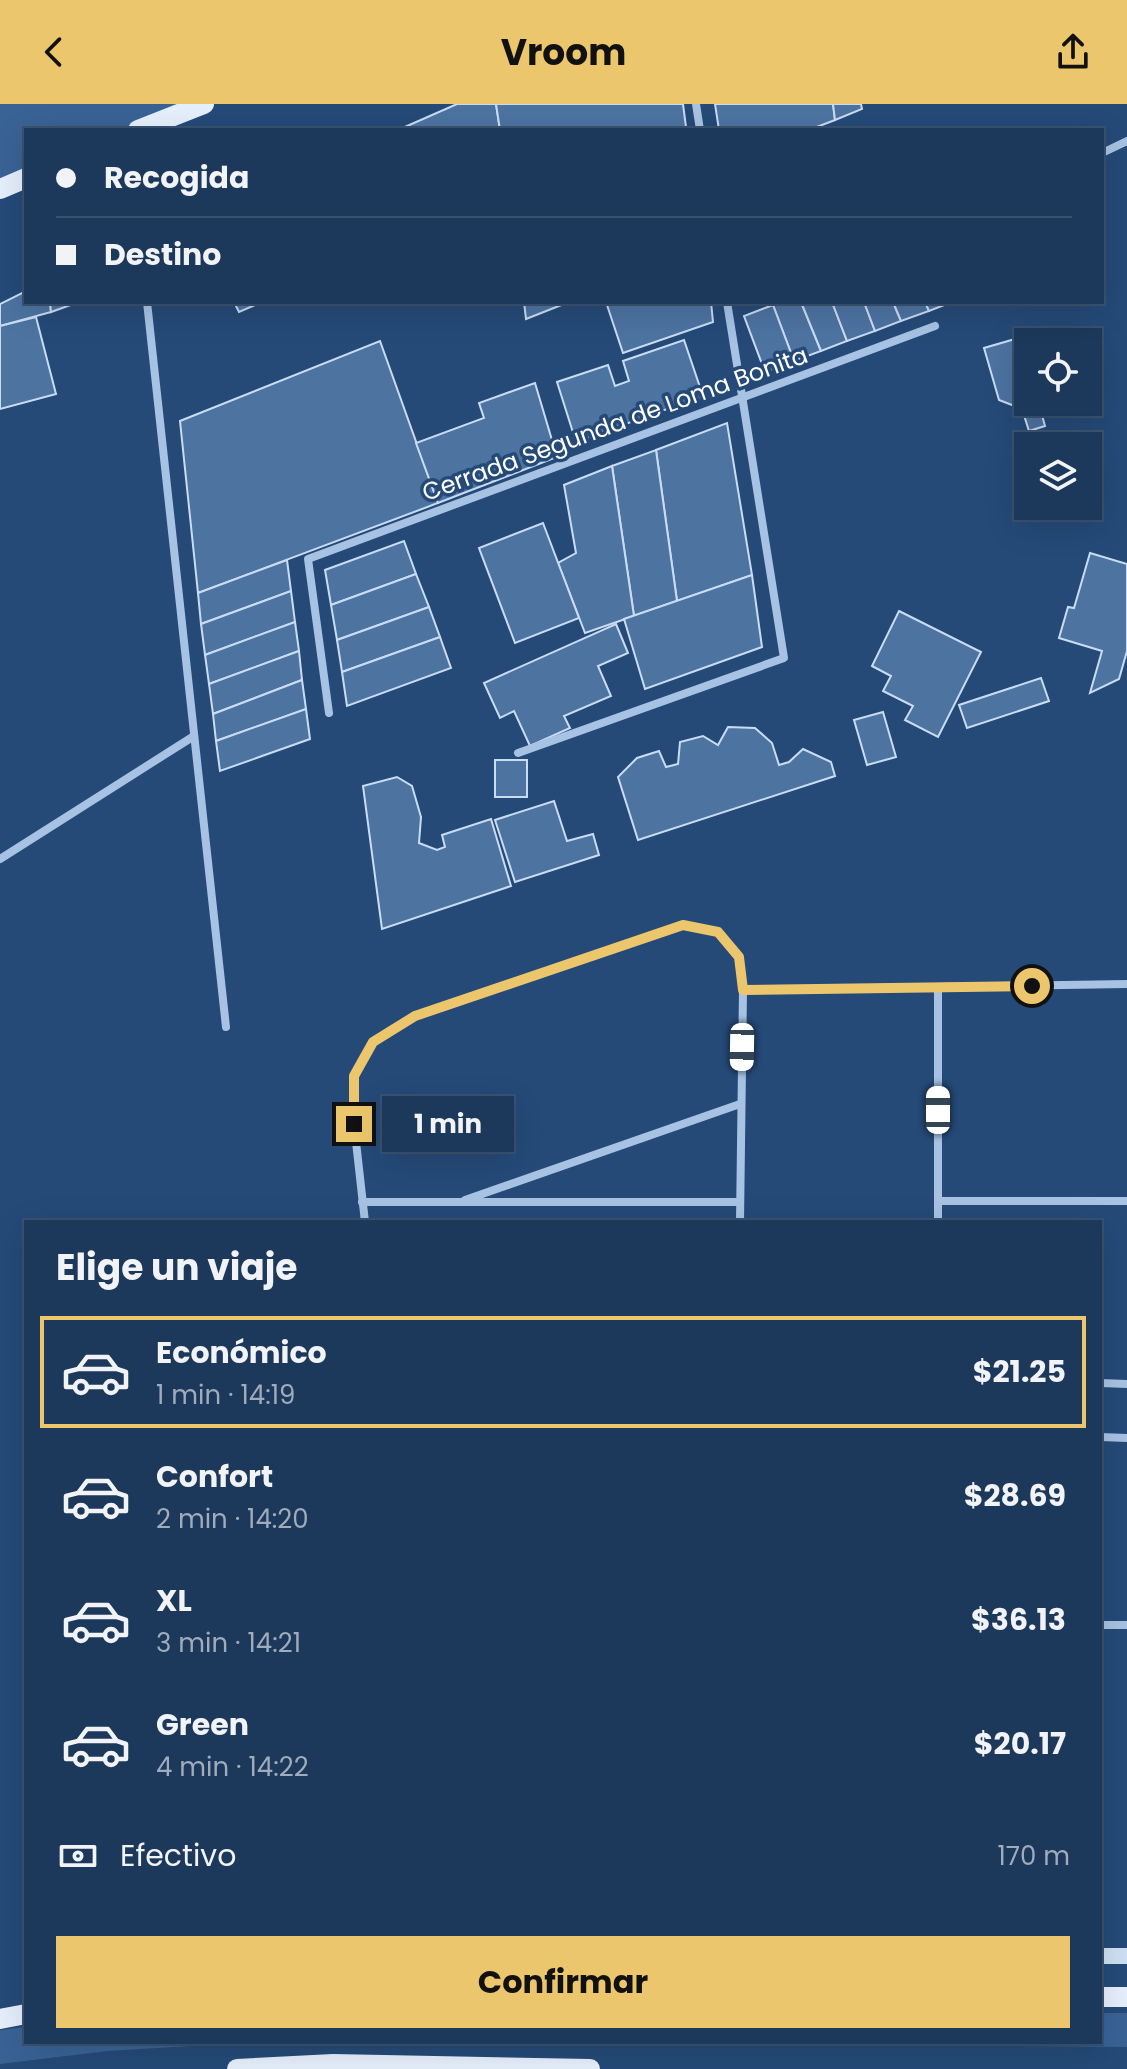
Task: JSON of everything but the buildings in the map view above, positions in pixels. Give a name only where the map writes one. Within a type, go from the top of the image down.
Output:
[{"type":"main road","points":[[143,128],[204,104]]},
{"type":"main road","points":[[0,189],[24,179]]},
{"type":"main road","points":[[1102,1997],[1127,1997]]},
{"type":"main road","points":[[0,2019],[24,2014]]},
{"type":"main road","points":[[237,2069],[333,2064],[590,2069]]},
{"type":"street","points":[[696,104],[700,128]]},
{"type":"street","points":[[1104,152],[1127,141]]},
{"type":"street","points":[[147,304],[226,1027]]},
{"type":"street","points":[[518,753],[784,658],[727,304]]},
{"type":"street","name":"Cerrada Segunda de Loma Bonita","points":[[329,713],[308,559],[935,326]]},
{"type":"street","points":[[0,859],[194,736]]},
{"type":"street","points":[[365,1220],[354,1124],[354,1076],[373,1042],[415,1016],[683,925],[718,932],[739,957],[743,990],[740,1220]]},
{"type":"street","points":[[743,990],[1127,984]]},
{"type":"street","points":[[938,988],[938,1220]]},
{"type":"street","points":[[459,1202],[740,1104]]},
{"type":"street","points":[[938,1201],[1127,1201]]},
{"type":"street","points":[[362,1202],[740,1202]]},
{"type":"street","points":[[1102,1383],[1127,1384]]},
{"type":"street","points":[[1102,1437],[1127,1438]]},
{"type":"street","points":[[1102,1625],[1127,1625]]},
{"type":"street","points":[[1102,1956],[1127,1956]]},
{"type":"shaded area","points":[[0,104],[187,104],[128,128],[24,128],[24,177],[0,188]]},
{"type":"shaded area","points":[[1102,2013],[1127,2013],[1127,2047],[763,2044],[1102,2044]]},
{"type":"shaded area","points":[[24,2027],[24,2044],[224,2044],[108,2051],[0,2064],[0,2030]]},
{"type":"route","points":[[354,1124],[354,1076],[373,1042],[415,1016],[683,925],[718,932],[739,957],[743,990],[1032,986]]}]
